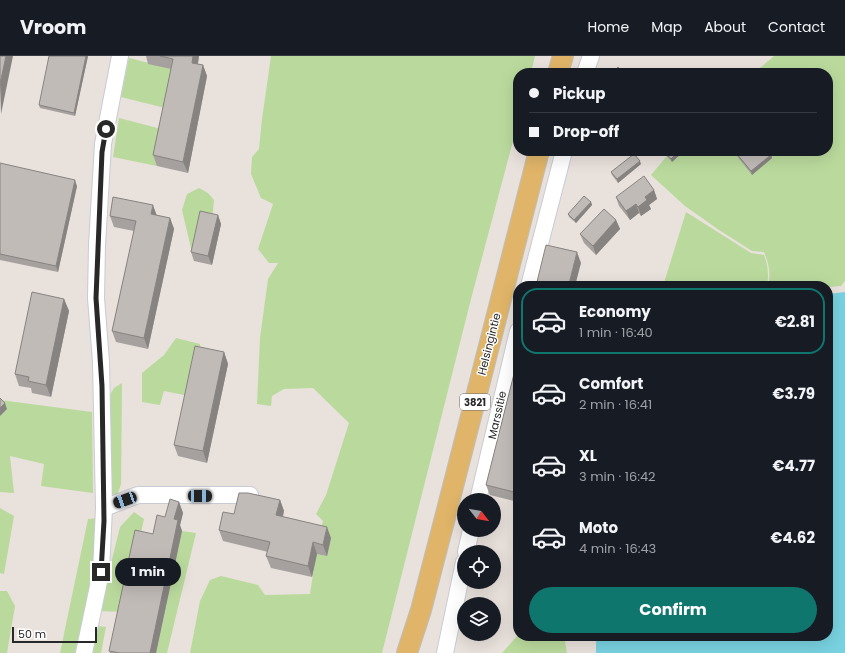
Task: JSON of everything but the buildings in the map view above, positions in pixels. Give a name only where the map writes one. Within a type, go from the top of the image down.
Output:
[{"type":"main road","points":[[559,68],[563,56]]},
{"type":"main road","name":"Helsingintie","points":[[407,653],[421,610],[448,510],[537,156]]},
{"type":"street","points":[[84,653],[101,572],[104,508],[101,367],[96,298],[97,245],[103,144],[120,56]]},
{"type":"street","points":[[587,68],[591,56]]},
{"type":"street","points":[[530,281],[563,156]]},
{"type":"street","name":"Marssitie","points":[[480,493],[513,352]]},
{"type":"street","points":[[104,508],[138,495],[250,495]]},
{"type":"street","points":[[445,653],[458,589]]},
{"type":"green space","points":[[271,56],[535,56],[532,68],[513,68],[513,141],[471,299],[382,653],[190,653],[200,601],[210,580],[221,576],[258,585],[265,595],[310,594],[319,535],[323,521],[316,514],[326,495],[349,423],[313,388],[284,389],[272,396],[271,406],[257,404],[260,338],[268,279],[278,263],[269,263],[258,249],[273,204],[261,198],[251,174],[252,157],[259,149]]},
{"type":"green space","points":[[774,56],[845,56],[845,281],[841,286],[833,287],[833,281],[769,281],[769,269],[764,252],[752,251],[719,230],[685,206],[651,175],[667,156],[833,156],[833,68],[760,68]]},
{"type":"green space","points":[[129,58],[177,70],[169,109],[121,97]]},
{"type":"green space","points":[[119,118],[165,130],[157,166],[113,157]]},
{"type":"green space","points":[[199,188],[208,193],[214,200],[212,222],[194,261],[182,210],[187,194]]},
{"type":"green space","points":[[686,212],[751,253],[764,255],[768,270],[768,281],[665,281]]},
{"type":"green space","points":[[176,338],[200,344],[201,357],[189,396],[164,391],[160,405],[142,402],[142,373],[164,355]]},
{"type":"green space","points":[[122,383],[121,484],[117,496],[112,496],[109,489],[110,395],[114,388]]},
{"type":"green space","points":[[0,400],[92,412],[93,493],[41,486],[44,464],[10,456],[14,493],[0,492]]},
{"type":"green space","points":[[0,508],[14,516],[4,574],[0,573]]},
{"type":"green space","points":[[134,512],[144,519],[124,612],[99,611],[120,527]]},
{"type":"green space","points":[[97,518],[97,556],[75,653],[60,653],[88,519]]},
{"type":"green space","points":[[182,531],[196,533],[167,653],[156,653]]},
{"type":"green space","points":[[0,591],[7,591],[15,606],[7,653],[0,653]]},
{"type":"green space","points":[[90,625],[106,627],[101,653],[84,653]]},
{"type":"green space","points":[[513,641],[565,641],[567,653],[502,653]]},
{"type":"water","points":[[845,292],[845,653],[596,653],[596,641],[833,641],[833,293]]},
{"type":"route","points":[[101,572],[104,521],[102,386],[96,298],[102,152],[106,129]]}]
